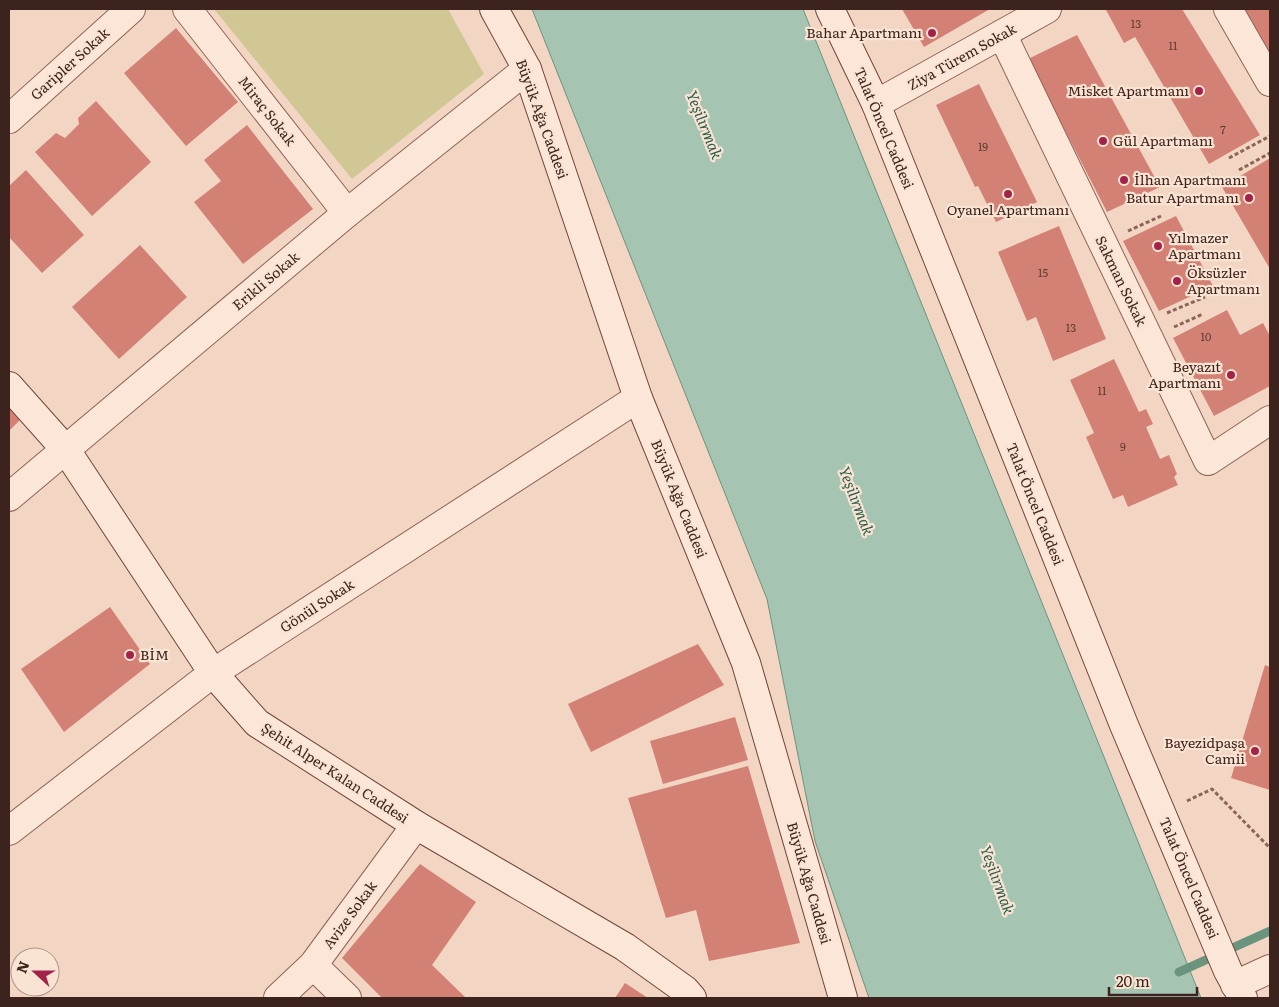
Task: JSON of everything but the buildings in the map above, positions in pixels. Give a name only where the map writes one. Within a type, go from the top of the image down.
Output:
[{"type":"street","name":"Garipler Sokak","points":[[9,119],[131,9]]},
{"type":"street","name":"Miraç Sokak","points":[[187,9],[347,213]]},
{"type":"street","name":"Büyük Ağa Caddesi","points":[[494,9],[527,69],[638,398],[746,663],[843,998]]},
{"type":"street","name":"Talat Öncel Caddesi","points":[[830,9],[876,104],[1124,725],[1235,985]]},
{"type":"street","name":"Ziya Türem Sokak","points":[[876,104],[1047,9]]},
{"type":"street","points":[[1228,9],[1270,82]]},
{"type":"street","name":"Sakman Sokak","points":[[1002,34],[1208,461],[1270,420]]},
{"type":"street","name":"Erikli Sokak","points":[[9,497],[347,213],[527,69]]},
{"type":"street","name":"Şehit Alper Kalan Caddesi","points":[[9,386],[66,450],[213,673],[257,723],[416,825],[625,946],[685,990],[692,998]]},
{"type":"street","name":"Gönül Sokak","points":[[9,831],[213,673],[638,398]]},
{"type":"street","name":"Avize Sokak","points":[[278,998],[313,965],[416,825]]},
{"type":"street","points":[[313,965],[346,998]]},
{"type":"street","points":[[1235,985],[1270,969]]},
{"type":"path","points":[[1229,158],[1270,136]]},
{"type":"path","points":[[1239,170],[1270,153]]},
{"type":"path","points":[[1102,243],[1161,216]]},
{"type":"path","points":[[1142,324],[1205,297]]},
{"type":"path","points":[[1162,814],[1212,789],[1270,848]]},
{"type":"shaded area","points":[[214,9],[448,9],[484,74],[352,179]]},
{"type":"water","name":"Yeşilırmak","points":[[532,9],[803,9],[1201,998],[869,998],[815,841],[767,599]]},
{"type":"waterway","points":[[1179,972],[1270,931]]},
{"type":"place","name":"Bahar Apartmanı","points":[[932,33]]},
{"type":"place","name":"Misket Apartmanı","points":[[1199,91]]},
{"type":"place","name":"Gül Apartmanı","points":[[1103,141]]},
{"type":"place","name":"İlhan Apartmanı","points":[[1124,180]]},
{"type":"place","name":"Oyanel Apartmanı","points":[[1008,194]]},
{"type":"place","name":"Batur Apartmanı","points":[[1249,198]]},
{"type":"place","name":"Yılmazer Apartmanı","points":[[1158,246]]},
{"type":"place","name":"Öksüzler Apartmanı","points":[[1177,281]]},
{"type":"place","name":"Beyazıt Apartmanı","points":[[1231,375]]},
{"type":"place","name":"BİM","points":[[130,655]]},
{"type":"place","name":"Bayezidpaşa Camii","points":[[1255,751]]}]
